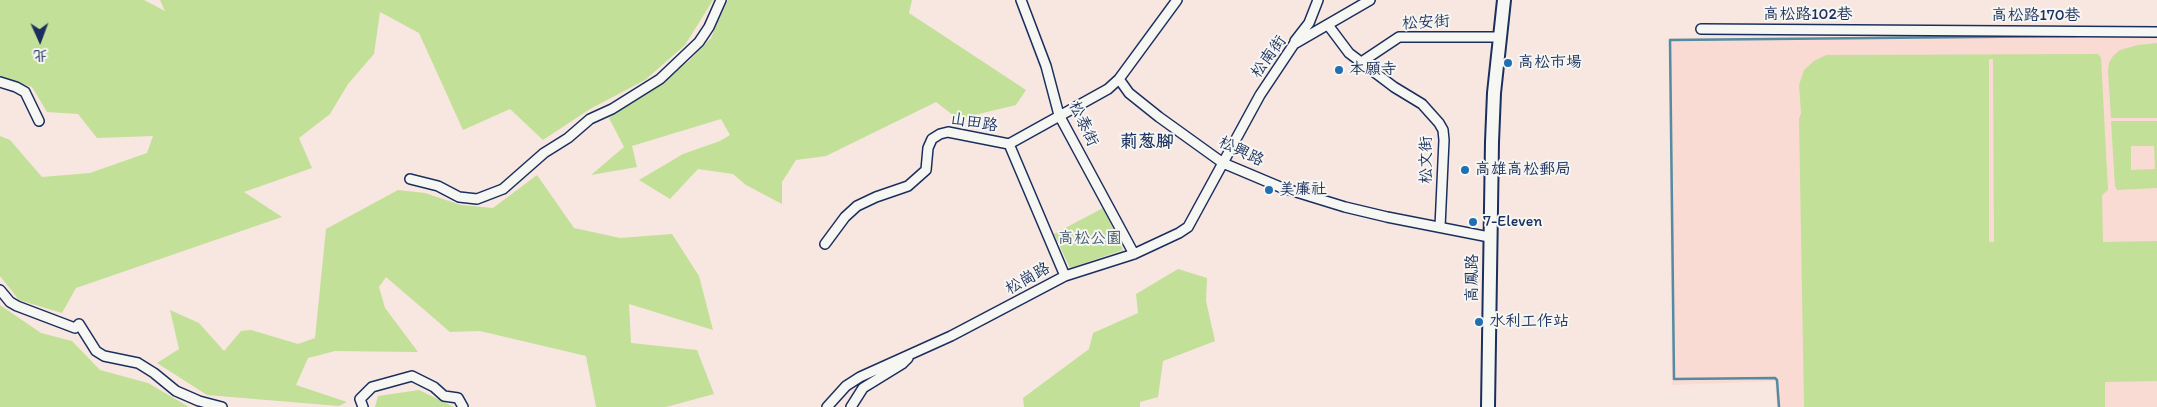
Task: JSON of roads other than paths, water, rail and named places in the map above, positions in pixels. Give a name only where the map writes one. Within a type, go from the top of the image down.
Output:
[{"type":"street","points":[[410,179],[438,186],[459,198],[477,199],[504,189],[544,153],[568,138],[590,120],[612,109],[660,79],[699,42],[709,27],[721,0]]},
{"type":"street","name":"松泰街","points":[[1021,0],[1046,66],[1059,115],[1134,254]]},
{"type":"street","name":"山田路","points":[[825,244],[845,217],[857,206],[876,196],[908,186],[926,170],[928,148],[932,139],[940,134],[948,132],[1009,144],[1059,115],[1097,96],[1119,79],[1177,0]]},
{"type":"street","points":[[1294,44],[1309,23],[1318,0]]},
{"type":"street","name":"松南街","points":[[1223,163],[1260,95],[1294,44],[1370,0]]},
{"type":"street","name":"高鳳路","points":[[1488,407],[1489,237],[1494,93],[1504,0]]},
{"type":"street","name":"松文街","points":[[1328,25],[1349,53],[1360,63],[1422,104],[1443,130],[1440,227]]},
{"type":"street","name":"高松路102巷","points":[[1701,29],[1915,30]]},
{"type":"street","name":"高松路170巷","points":[[1915,30],[2157,32]]},
{"type":"street","name":"松安街","points":[[1360,63],[1399,37],[1500,37]]},
{"type":"street","name":"松興路","points":[[1119,79],[1129,93],[1223,163],[1280,187],[1345,207],[1387,218],[1489,237]]},
{"type":"street","points":[[0,82],[26,92],[39,121]]},
{"type":"street","points":[[1009,144],[1065,276]]},
{"type":"street","name":"松崗路","points":[[827,407],[846,386],[860,377],[992,316],[1065,276],[1134,254],[1179,234],[1188,227],[1223,163]]},
{"type":"street","points":[[0,290],[10,302],[17,306],[75,328],[79,324],[96,351],[104,356],[138,363],[176,391],[199,401],[222,407]]},
{"type":"street","points":[[851,407],[863,388],[902,364],[914,352]]},
{"type":"street","points":[[363,407],[360,399],[372,387],[412,376],[434,387],[444,396],[458,398],[463,407]]},
{"type":"waterway","points":[[1779,407],[1777,380],[1775,378],[1674,379],[1670,40],[2077,36]]},
{"type":"place","name":"高松市場","points":[[1508,63]]},
{"type":"place","name":"本願寺","points":[[1339,70]]},
{"type":"place","name":"高雄高松郵局","points":[[1465,170]]},
{"type":"place","name":"美廉社","points":[[1269,190]]},
{"type":"place","name":"7-Eleven","points":[[1473,222]]},
{"type":"place","name":"水利工作站","points":[[1479,322]]},
{"type":"district","name":"莿葱腳","points":[[1147,142]]},
{"type":"park label","name":"高松公園","points":[[1090,239]]}]
